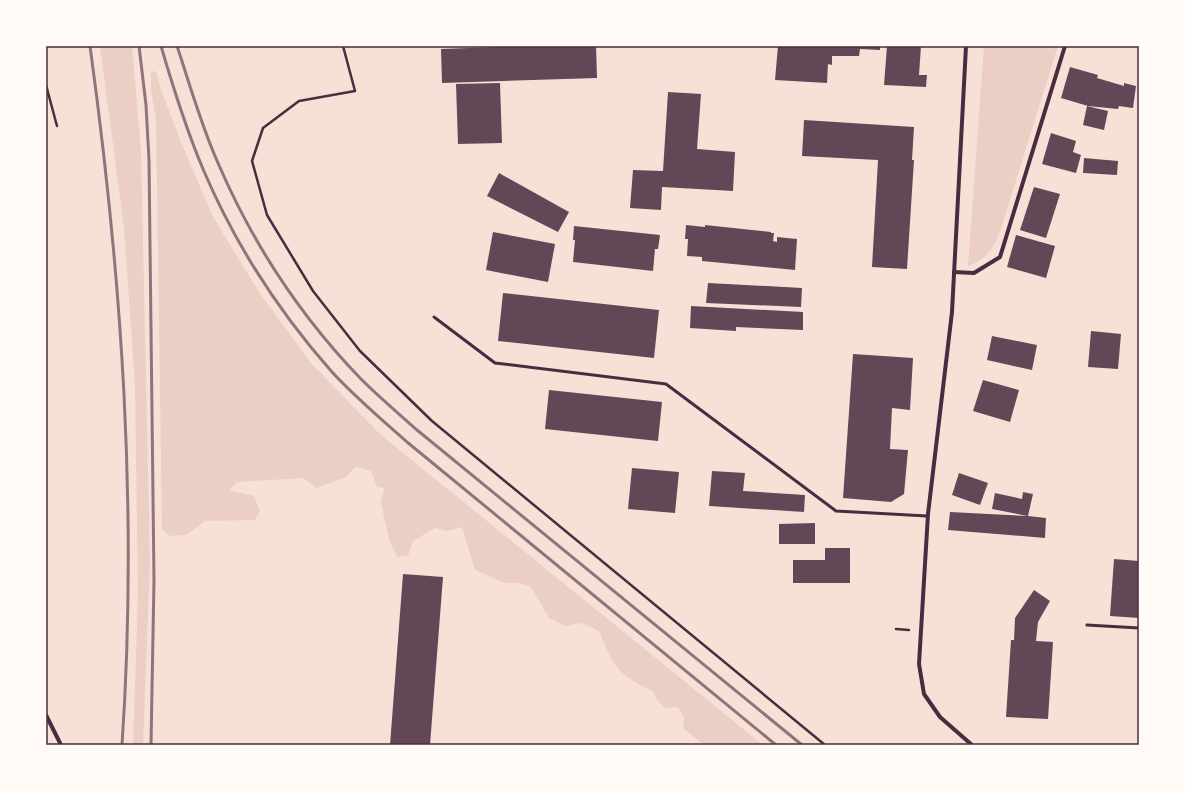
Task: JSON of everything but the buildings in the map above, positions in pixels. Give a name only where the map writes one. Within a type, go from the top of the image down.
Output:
[{"type":"street","points":[[966,46],[952,312],[927,516],[919,664],[924,694],[940,717],[972,745]]},
{"type":"street","points":[[954,272],[974,273],[1000,257],[1065,46]]},
{"type":"street","points":[[46,715],[61,745]]},
{"type":"lane","points":[[434,317],[495,363],[666,384],[836,511],[927,516]]},
{"type":"lane","points":[[1087,625],[1139,628]]},
{"type":"path","points":[[343,46],[355,91],[299,101],[263,128],[252,161],[267,215],[313,291],[360,351],[432,421],[825,745]]},
{"type":"path","points":[[46,85],[57,126]]},
{"type":"shaded area","points":[[100,46],[132,46],[141,150],[150,562],[143,745],[133,745],[138,594],[135,387],[124,228]]},
{"type":"shaded area","points":[[984,46],[1058,46],[999,235],[993,246],[984,257],[968,266]]},
{"type":"shaded area","points":[[151,70],[157,73],[160,87],[181,142],[213,217],[259,292],[310,362],[381,435],[763,745],[705,745],[702,743],[683,728],[684,717],[678,707],[664,708],[656,699],[653,691],[641,686],[618,668],[608,653],[599,631],[582,623],[565,626],[549,618],[531,587],[519,583],[504,583],[475,570],[462,527],[447,531],[435,528],[413,541],[408,556],[397,557],[389,539],[381,504],[384,488],[377,487],[371,471],[356,467],[344,478],[317,488],[303,478],[237,482],[229,490],[254,496],[260,511],[255,520],[205,521],[186,535],[170,536],[162,529],[156,119],[151,90]]},
{"type":"railway","points":[[90,46],[111,220],[124,395],[128,569],[127,657],[122,745]]},
{"type":"railway","points":[[139,46],[146,105],[149,160],[154,580],[151,745]]},
{"type":"railway","points":[[161,46],[191,139],[215,196],[229,223],[243,249],[276,301],[332,372],[359,399],[407,442],[776,745]]},
{"type":"railway","points":[[177,46],[212,149],[246,221],[262,250],[298,304],[339,355],[368,386],[417,430],[802,745]]}]
